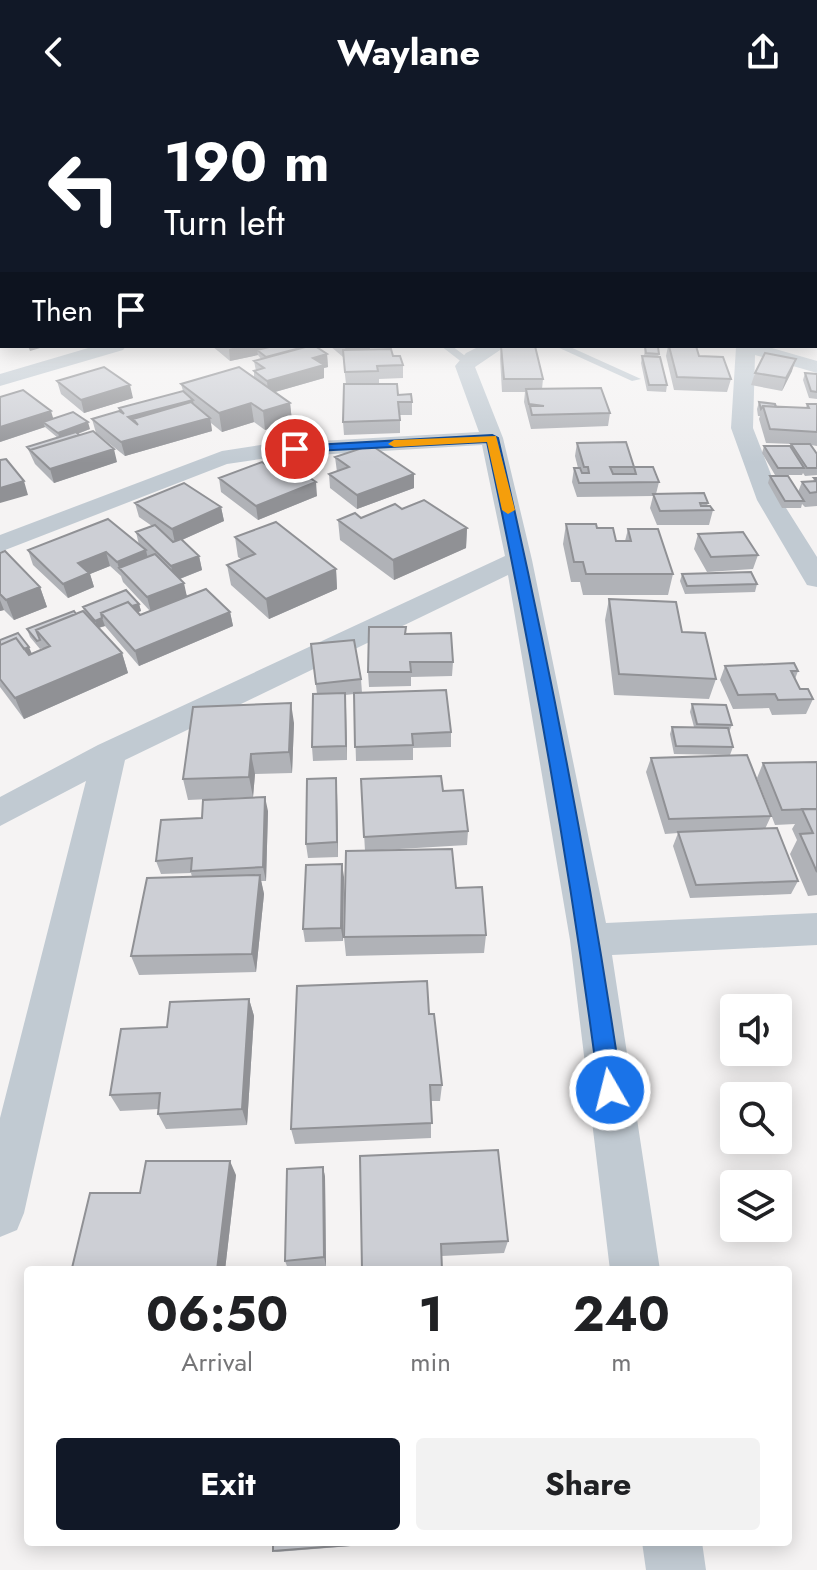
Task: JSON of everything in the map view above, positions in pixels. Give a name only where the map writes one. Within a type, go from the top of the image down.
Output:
[{"type":"street","points":[[0,380],[109,348]]},
{"type":"street","points":[[744,348],[742,428],[769,500],[817,579]]},
{"type":"street","points":[[748,348],[817,367]]},
{"type":"street","points":[[469,351],[465,366],[492,438],[519,560],[590,940],[634,1266]]},
{"type":"street","points":[[0,544],[222,458],[267,451],[492,438]]},
{"type":"street","points":[[0,813],[110,753],[519,560]]},
{"type":"street","points":[[0,1213],[110,753]]},
{"type":"street","points":[[590,940],[817,929]]},
{"type":"street","points":[[673,1546],[676,1570]]},
{"type":"lane","points":[[565,348],[636,379]]},
{"type":"building","points":[[265,348],[300,348],[266,357],[257,350]]},
{"type":"building","points":[[302,348],[318,348],[327,354],[313,358],[324,365],[267,381],[254,371],[264,368],[254,361]]},
{"type":"building","points":[[501,348],[535,348],[543,379],[504,379]]},
{"type":"building","points":[[645,348],[658,348],[659,354],[646,353]]},
{"type":"building","points":[[670,348],[697,348],[699,356],[723,357],[731,379],[677,377]]},
{"type":"building","points":[[391,349],[393,356],[400,356],[403,365],[377,366],[378,371],[345,372],[343,350]]},
{"type":"building","points":[[765,353],[796,359],[786,378],[755,373]]},
{"type":"building","points":[[642,356],[660,357],[667,385],[649,385]]},
{"type":"building","points":[[104,367],[130,385],[81,400],[57,381]]},
{"type":"building","points":[[239,367],[290,403],[263,411],[251,403],[219,413],[181,384]]},
{"type":"building","points":[[805,373],[817,374],[817,392],[811,391]]},
{"type":"building","points":[[344,384],[397,384],[398,395],[411,394],[412,402],[398,402],[400,420],[343,422]]},
{"type":"building","points":[[601,388],[610,413],[532,415],[530,406],[544,406],[529,404],[526,389]]},
{"type":"building","points":[[23,390],[51,411],[0,427],[0,397]]},
{"type":"building","points":[[183,391],[193,400],[128,417],[138,425],[133,419],[191,402],[210,418],[121,442],[92,419],[119,411],[124,414],[119,408]]},
{"type":"building","points":[[759,402],[775,404],[776,407],[763,406],[761,409]]},
{"type":"building","points":[[807,404],[817,404],[817,432],[770,429],[763,406],[809,408]]},
{"type":"building","points":[[73,412],[88,422],[58,433],[43,422]]},
{"type":"building","points":[[93,431],[114,449],[50,469],[30,450]]},
{"type":"building","points":[[76,432],[79,435],[30,450],[27,447]]},
{"type":"building","points":[[626,442],[634,467],[653,467],[659,482],[579,483],[574,468],[589,473],[588,467],[584,467],[577,443]],"holes":[[[610,467],[634,467],[636,474],[613,474]]]},
{"type":"building","points":[[791,444],[810,444],[817,454],[817,468],[807,468]]},
{"type":"building","points":[[371,445],[414,474],[357,495],[329,474],[349,467],[335,457]]},
{"type":"building","points":[[764,446],[790,446],[804,468],[778,468]]},
{"type":"building","points":[[6,459],[24,481],[0,488],[0,460]]},
{"type":"building","points":[[262,462],[276,472],[292,466],[316,482],[256,506],[219,478]]},
{"type":"building","points":[[770,476],[788,476],[804,501],[785,501]]},
{"type":"building","points":[[817,481],[817,492],[810,493],[802,482]]},
{"type":"building","points":[[184,483],[221,507],[172,529],[135,503]]},
{"type":"building","points":[[704,493],[708,503],[700,503],[701,506],[710,506],[713,510],[660,511],[653,494]]},
{"type":"building","points":[[424,500],[467,528],[393,560],[338,520],[355,513],[361,518],[395,504],[402,509]]},
{"type":"building","points":[[108,519],[146,550],[117,562],[106,552],[78,563],[89,573],[63,584],[28,550]]},
{"type":"building","points":[[276,522],[336,569],[266,599],[227,565],[255,554],[235,537]]},
{"type":"building","points":[[566,524],[596,524],[597,528],[613,528],[616,541],[631,541],[628,529],[658,529],[673,574],[586,574],[583,562],[574,562]]},
{"type":"building","points":[[155,525],[173,542],[181,539],[199,556],[171,566],[136,532]]},
{"type":"building","points":[[743,532],[758,555],[711,557],[698,534]]},
{"type":"building","points":[[5,551],[40,587],[6,600],[0,594],[0,553]]},
{"type":"building","points":[[155,554],[184,583],[147,597],[119,568]]},
{"type":"building","points":[[751,572],[757,584],[687,586],[682,574]]},
{"type":"building","points":[[206,589],[230,612],[135,651],[101,613],[128,602],[140,615]]},
{"type":"building","points":[[126,590],[139,604],[132,606],[128,602],[101,613],[102,618],[95,621],[83,607]]},
{"type":"building","points":[[609,599],[676,602],[682,632],[705,633],[716,679],[619,674]]},
{"type":"building","points":[[74,611],[76,614],[36,630],[40,640],[37,641],[27,629]]},
{"type":"building","points":[[83,611],[122,653],[15,698],[0,679],[0,645],[16,638],[29,655],[50,646],[36,630]]},
{"type":"building","points":[[369,627],[406,627],[405,634],[451,633],[453,662],[410,662],[411,672],[368,672]]},
{"type":"building","points":[[18,633],[29,647],[24,649],[16,638],[0,645],[0,640]]},
{"type":"building","points":[[354,640],[361,679],[316,684],[311,644]]},
{"type":"building","points":[[794,663],[798,671],[791,671],[800,689],[808,689],[813,699],[778,700],[775,694],[738,695],[725,666]]},
{"type":"building","points":[[446,690],[451,732],[412,734],[413,745],[355,747],[354,693]]},
{"type":"building","points":[[345,693],[346,746],[312,747],[313,694]]},
{"type":"building","points":[[291,703],[289,752],[251,754],[249,777],[183,779],[193,707]]},
{"type":"building","points":[[692,704],[726,705],[732,725],[697,724]]},
{"type":"building","points":[[672,727],[728,728],[733,747],[676,746]]},
{"type":"building","points":[[747,755],[771,816],[669,819],[651,758]]},
{"type":"building","points":[[817,762],[817,809],[782,810],[763,763]]},
{"type":"building","points":[[441,776],[443,791],[463,790],[468,831],[364,837],[361,779]]},
{"type":"building","points":[[336,778],[337,842],[306,844],[307,779]]},
{"type":"building","points":[[265,797],[263,867],[191,871],[192,858],[156,861],[161,820],[202,818],[203,800]]},
{"type":"building","points":[[802,809],[817,809],[817,872],[800,834],[813,833]]},
{"type":"building","points":[[777,828],[798,881],[696,885],[678,832]]},
{"type":"building","points":[[452,849],[456,888],[482,887],[486,935],[344,937],[346,851]]},
{"type":"building","points":[[342,864],[341,928],[303,929],[306,865]]},
{"type":"building","points":[[260,875],[252,954],[131,956],[147,878]]},
{"type":"building","points":[[427,981],[429,1014],[434,1014],[442,1085],[430,1085],[432,1123],[291,1129],[297,986]]},
{"type":"building","points":[[249,999],[242,1109],[158,1114],[160,1093],[110,1095],[121,1029],[167,1027],[170,1002]]},
{"type":"building","points":[[498,1150],[508,1241],[441,1244],[442,1266],[362,1266],[360,1156]]},
{"type":"building","points":[[146,1161],[230,1161],[217,1266],[72,1266],[90,1193],[140,1193]]},
{"type":"building","points":[[323,1167],[324,1257],[285,1261],[287,1169]]},
{"type":"building","points":[[273,1546],[336,1546],[273,1551]]},
{"type":"slow traffic","points":[[394,444],[492,438],[508,510]]},
{"type":"route","points":[[295,449],[492,438],[519,560],[590,940],[610,1090]]}]
